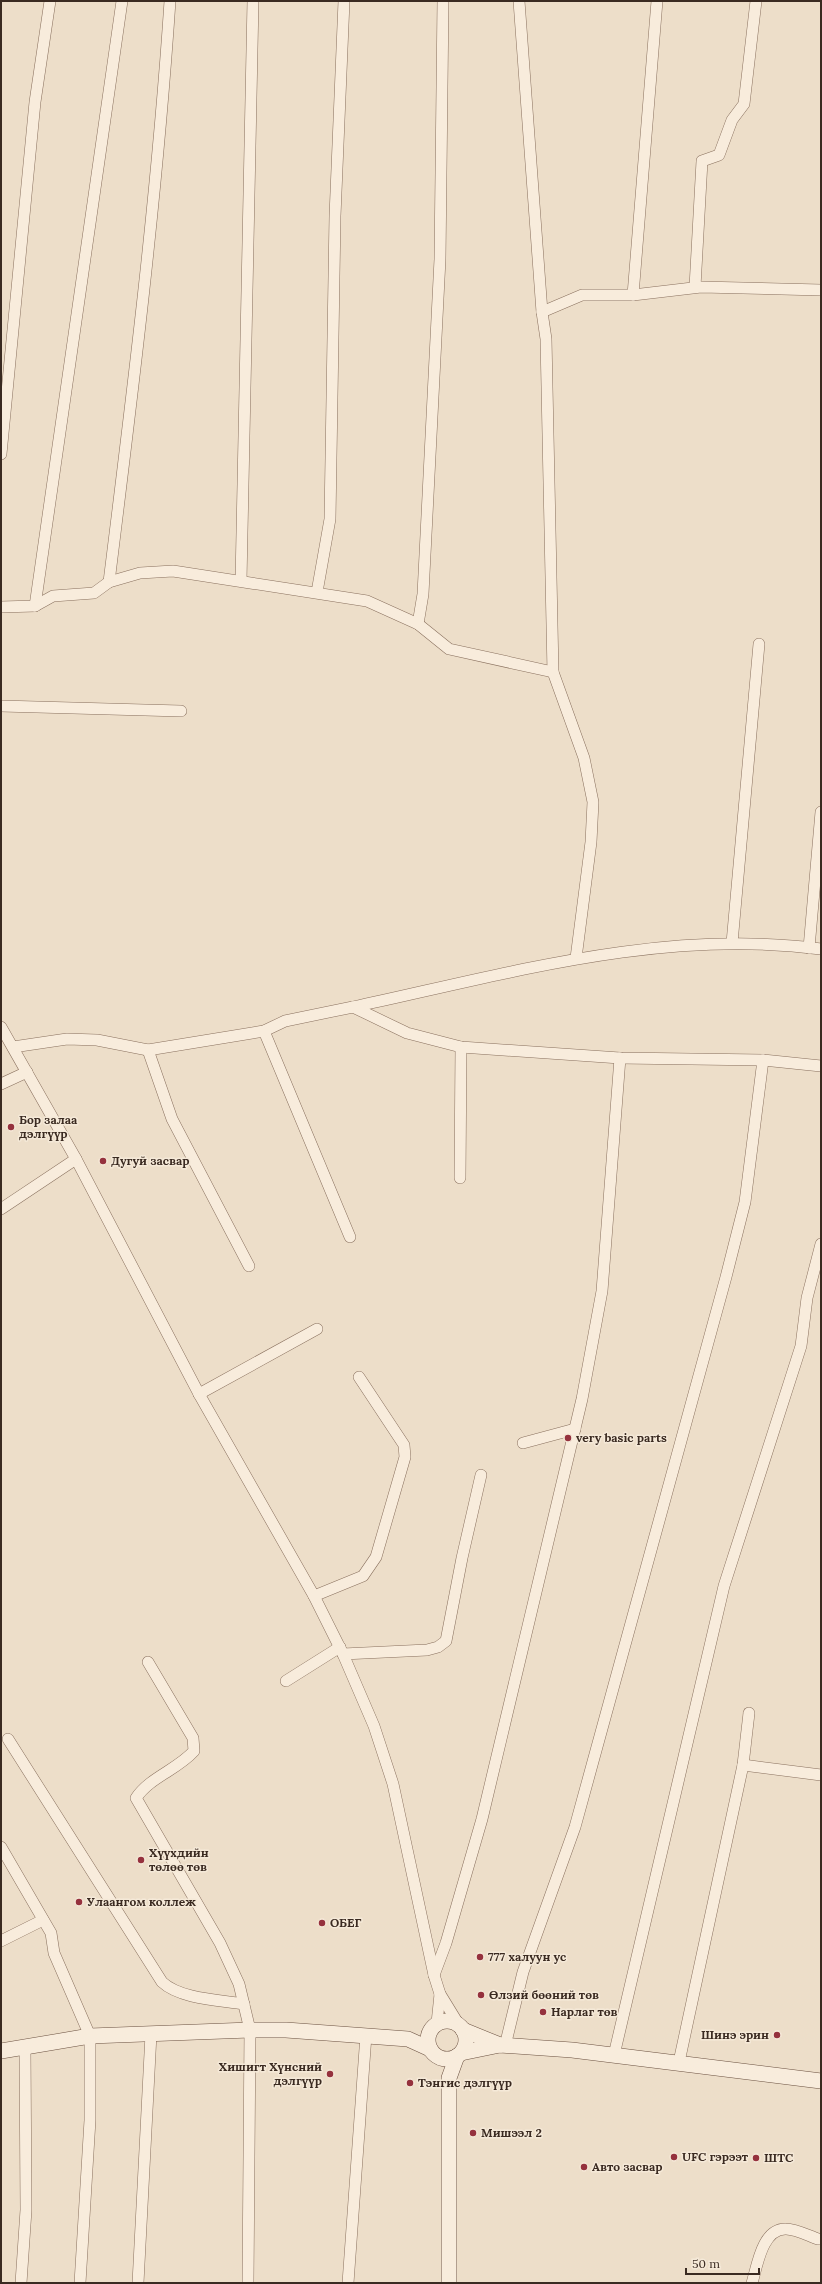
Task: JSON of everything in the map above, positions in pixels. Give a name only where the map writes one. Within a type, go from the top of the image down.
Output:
[{"type":"street","points":[[1,454],[34,102],[50,1]]},
{"type":"street","points":[[35,606],[122,1]]},
{"type":"street","points":[[109,582],[145,292],[162,121],[170,1]]},
{"type":"street","points":[[241,581],[253,1]]},
{"type":"street","points":[[317,592],[330,519],[335,216],[344,1]]},
{"type":"street","points":[[418,624],[423,594],[440,259],[443,1]]},
{"type":"street","points":[[519,1],[542,312],[546,339],[553,672],[584,758],[593,802],[591,842],[576,958]]},
{"type":"street","points":[[634,295],[657,1]]},
{"type":"street","points":[[696,287],[702,161],[719,155],[732,120],[744,104],[756,1]]},
{"type":"street","points":[[542,312],[582,295],[634,295],[696,287],[821,290]]},
{"type":"street","points":[[1,607],[35,606],[53,596],[94,593],[109,582],[140,573],[174,571],[317,592],[367,601],[418,624],[449,649],[553,672]]},
{"type":"street","points":[[732,943],[758,644]]},
{"type":"street","points":[[1,706],[181,711]]},
{"type":"street","points":[[809,948],[821,812]]},
{"type":"street","points":[[13,1047],[67,1039],[97,1040],[148,1050],[264,1031],[285,1020],[353,1007],[576,958],[663,946],[732,943],[821,949]]},
{"type":"street","points":[[353,1007],[408,1033],[461,1047],[620,1058],[763,1060],[821,1066]]},
{"type":"street","points":[[1,1027],[76,1159],[199,1394],[314,1596],[341,1651],[374,1726],[392,1784],[434,1976],[440,1994],[461,2027],[466,2042],[459,2054],[449,2078],[449,2283]]},
{"type":"street","points":[[264,1031],[350,1236]]},
{"type":"street","points":[[460,1178],[461,1047]]},
{"type":"street","points":[[148,1050],[172,1119],[249,1266]]},
{"type":"street","points":[[434,1976],[446,1943],[482,1819],[582,1399],[602,1291],[620,1058]]},
{"type":"street","points":[[503,2046],[523,1972],[575,1827],[726,1277],[745,1202],[763,1060]]},
{"type":"street","points":[[1,1084],[27,1072]]},
{"type":"street","points":[[1,1209],[76,1159]]},
{"type":"street","points":[[614,2055],[724,1586],[801,1346],[807,1298],[821,1244]]},
{"type":"street","points":[[199,1394],[317,1329]]},
{"type":"street","points":[[314,1596],[363,1576],[376,1557],[405,1457],[404,1446],[359,1377]]},
{"type":"street","points":[[523,1443],[575,1429]]},
{"type":"street","points":[[286,1680],[341,1651],[427,1650],[438,1647],[446,1641],[462,1558],[481,1475]]},
{"type":"street","points":[[148,1662],[193,1738],[194,1751],[184,1763],[144,1787],[136,1798],[220,1943],[239,1984],[250,2030],[248,2283]]},
{"type":"street","points":[[679,2062],[743,1765],[748,1713]]},
{"type":"street","points":[[8,1739],[162,1982],[168,1988],[179,1992],[244,2004]]},
{"type":"street","points":[[743,1765],[821,1775]]},
{"type":"street","points":[[1,1847],[51,1933],[54,1953],[90,2036],[90,2120],[80,2283]]},
{"type":"street","points":[[1,1941],[43,1920]]},
{"type":"street","points":[[440,1994],[435,2025],[428,2038],[434,2053],[449,2078]]},
{"type":"street","points":[[408,2039],[435,2025],[448,2021],[503,2046]]},
{"type":"street","points":[[1,2051],[90,2036],[250,2030],[408,2039],[447,2059],[459,2054],[503,2046],[679,2062],[821,2081]]},
{"type":"street","points":[[138,2283],[151,2034]]},
{"type":"street","points":[[348,2283],[366,2036]]},
{"type":"street","points":[[20,2283],[26,2210],[25,2048]]},
{"type":"street","points":[[752,2283],[763,2246],[775,2232],[786,2229],[818,2240]]},
{"type":"place","name":"Бор залаа дэлгүүр","points":[[11,1127]]},
{"type":"place","name":"Дугуй засвар","points":[[103,1161]]},
{"type":"place","name":"very basic parts","points":[[568,1438]]},
{"type":"place","name":"Хүүхдийн төлөө төв","points":[[141,1860]]},
{"type":"place","name":"Улаангом коллеж","points":[[79,1902]]},
{"type":"place","name":"ОБЕГ","points":[[322,1923]]},
{"type":"place","name":"777 халуун ус","points":[[480,1957]]},
{"type":"place","name":"Өлзий бөөний төв","points":[[481,1995]]},
{"type":"place","name":"Нарлаг төв","points":[[543,2012]]},
{"type":"place","name":"Шинэ эрин","points":[[777,2035]]},
{"type":"place","name":"Хишигт Хүнсний дэлгүүр","points":[[330,2074]]},
{"type":"place","name":"Тэнгис дэлгүүр","points":[[410,2083]]},
{"type":"place","name":"Мишээл 2","points":[[473,2133]]},
{"type":"place","name":"UFC гэрээт","points":[[674,2157]]},
{"type":"place","name":"ШТС","points":[[756,2158]]},
{"type":"place","name":"Авто засвар","points":[[584,2167]]}]
